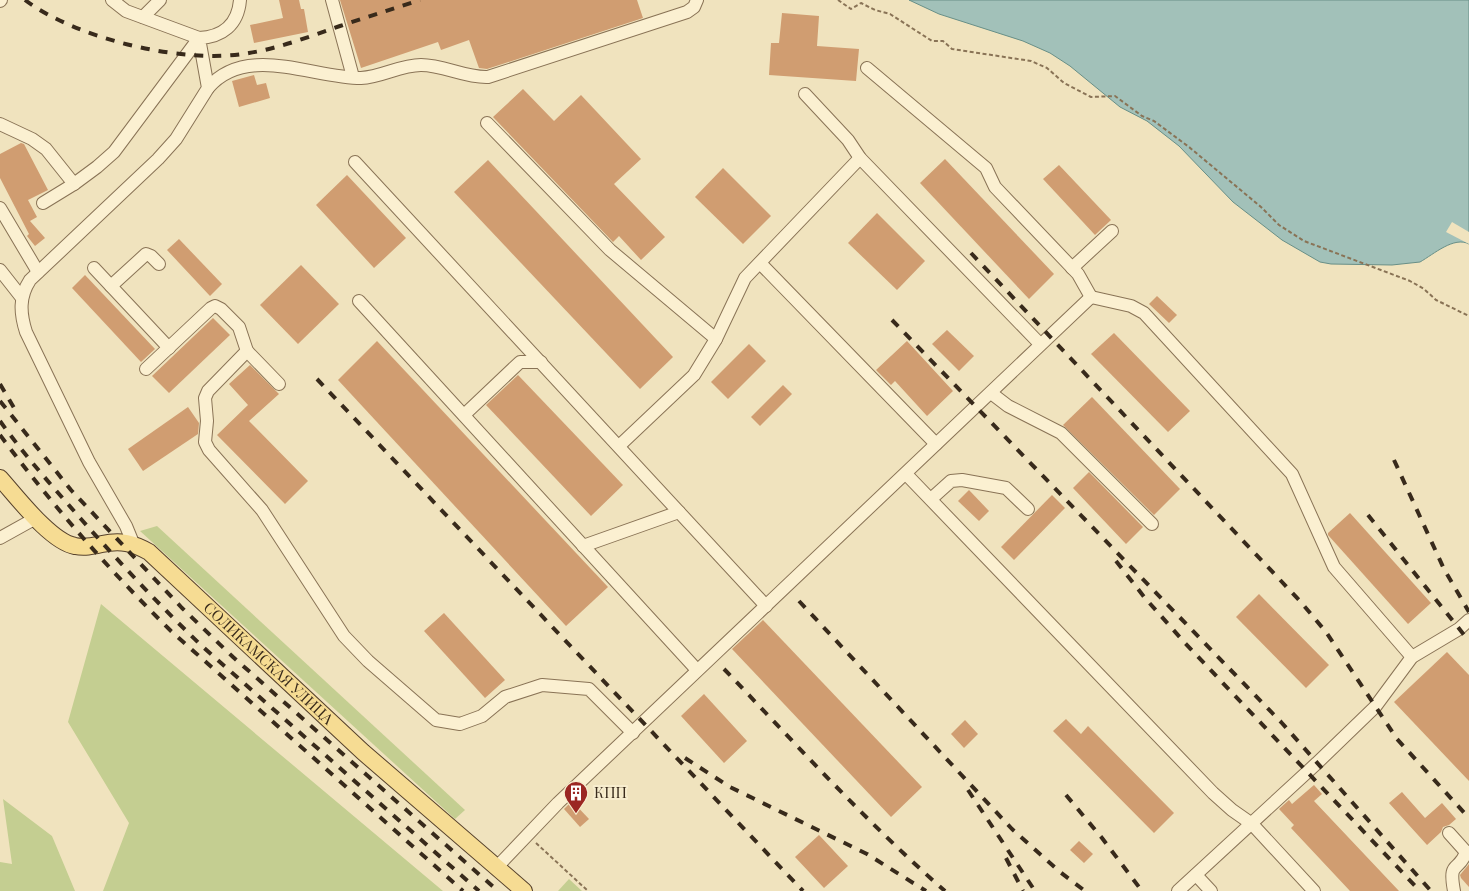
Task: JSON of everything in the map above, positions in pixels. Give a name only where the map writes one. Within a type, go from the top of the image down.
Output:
[{"type":"main road","points":[[0,478],[36,518],[63,542],[76,546],[92,547],[119,542],[133,543]]},
{"type":"main road","name":"СОЛИКАМСКАЯ УЛИЦА","points":[[133,543],[150,552],[363,752],[524,891]]},
{"type":"street","points":[[112,0],[126,11],[198,38],[211,37],[226,30],[237,13],[240,0]]},
{"type":"street","points":[[143,17],[160,0]]},
{"type":"street","points":[[332,0],[353,77]]},
{"type":"street","points":[[133,543],[126,526],[89,462],[26,332],[23,320],[22,298],[25,288],[38,272],[169,148],[213,82],[229,71],[259,64],[353,77],[370,76],[408,66],[420,65],[433,66],[476,78],[488,77],[687,12],[694,7],[697,0]]},
{"type":"street","points":[[198,38],[208,88]]},
{"type":"street","points":[[43,203],[97,167],[122,142],[198,38]]},
{"type":"street","points":[[867,68],[986,168],[995,187],[1072,268],[1091,297]]},
{"type":"street","points":[[805,94],[848,140],[860,158],[1040,344]]},
{"type":"street","points":[[487,123],[610,250],[716,339]]},
{"type":"street","points":[[0,124],[32,139],[46,149],[74,184]]},
{"type":"street","points":[[618,446],[694,375],[716,339],[745,278],[860,158]]},
{"type":"street","points":[[354,162],[766,606]]},
{"type":"street","points":[[0,208],[38,272]]},
{"type":"street","points":[[1072,268],[1112,231]]},
{"type":"street","points":[[111,286],[146,254],[152,256],[159,264]]},
{"type":"street","points":[[760,263],[936,444]]},
{"type":"street","points":[[94,268],[169,348]]},
{"type":"street","points":[[0,270],[22,298]]},
{"type":"street","points":[[496,868],[558,803],[633,734],[1091,297]]},
{"type":"street","points":[[1091,297],[1131,306],[1144,313],[1292,474],[1334,567],[1412,657]]},
{"type":"street","points":[[359,300],[698,670]]},
{"type":"street","points":[[146,370],[215,306],[221,308],[239,327],[247,351],[279,384]]},
{"type":"street","points":[[247,351],[208,391],[205,398],[207,421],[205,442],[209,450],[262,510],[344,636],[368,661],[436,720],[460,724],[482,716],[505,697],[542,684],[589,689],[633,734]]},
{"type":"street","points":[[464,415],[520,362],[541,362]]},
{"type":"street","points":[[991,393],[1008,406],[1061,433],[1152,524]]},
{"type":"street","points":[[906,474],[1213,793],[1252,824],[1314,891]]},
{"type":"street","points":[[931,500],[951,481],[962,480],[1006,488],[1028,509]]},
{"type":"street","points":[[583,546],[679,512]]},
{"type":"street","points":[[0,538],[36,518]]},
{"type":"street","points":[[1178,891],[1317,764],[1375,707],[1412,657],[1459,629],[1469,620]]},
{"type":"street","points":[[1449,833],[1466,852],[1464,858],[1452,870],[1454,891]]},
{"type":"street","points":[[1196,875],[1211,891]]},
{"type":"path","points":[[838,0],[851,9],[861,4],[890,14],[932,41],[943,40],[952,49],[1031,61],[1047,68],[1064,84],[1091,97],[1115,96],[1142,116],[1154,121],[1189,147],[1279,225],[1304,241],[1410,281],[1424,289],[1436,300],[1469,316]]},
{"type":"path","points":[[527,835],[588,891]]},
{"type":"green space","points":[[157,526],[465,810],[455,819],[140,531]]},
{"type":"green space","points":[[101,604],[443,891],[103,891],[129,823],[68,722]]},
{"type":"green space","points":[[3,799],[52,836],[75,891],[0,891],[0,862],[12,864]]},
{"type":"green space","points":[[569,879],[582,891],[558,891]]},
{"type":"water","points":[[909,0],[1469,0],[1469,244],[1457,242],[1451,244],[1420,262],[1392,265],[1331,264],[1320,262],[1282,240],[1233,202],[1179,146],[1147,121],[1120,107],[1070,66],[1050,53],[1023,41],[939,14]]},
{"type":"pier","points":[[1452,222],[1469,232],[1469,244],[1446,232]]},
{"type":"building","points":[[279,0],[299,0],[301,9],[304,9],[308,32],[254,43],[250,25],[283,18]]},
{"type":"building","points":[[340,0],[637,0],[643,18],[487,69],[479,68],[469,40],[441,50],[438,42],[361,68]]},
{"type":"building","points":[[782,13],[819,16],[817,46],[859,49],[856,81],[769,75],[771,43],[779,43]]},
{"type":"building","points":[[254,75],[257,85],[266,83],[270,98],[239,107],[232,81]]},
{"type":"building","points":[[523,89],[554,121],[581,95],[641,159],[614,184],[665,237],[641,260],[619,236],[613,242],[493,117]]},
{"type":"building","points":[[21,143],[24,144],[48,190],[28,200],[37,217],[30,221],[45,238],[35,246],[27,236],[29,234],[0,178],[0,154]]},
{"type":"building","points":[[945,159],[1054,274],[1029,299],[920,183]]},
{"type":"building","points":[[488,160],[673,357],[640,389],[454,192]]},
{"type":"building","points":[[1059,165],[1111,220],[1095,235],[1043,179]]},
{"type":"building","points":[[723,168],[771,216],[743,244],[695,197]]},
{"type":"building","points":[[347,175],[406,238],[374,268],[316,205]]},
{"type":"building","points":[[877,213],[925,261],[897,290],[848,243]]},
{"type":"building","points":[[179,239],[222,284],[210,296],[167,250]]},
{"type":"building","points":[[301,265],[339,304],[298,344],[260,305]]},
{"type":"building","points":[[85,275],[155,349],[141,362],[72,288]]},
{"type":"building","points":[[1157,296],[1177,315],[1169,323],[1149,304]]},
{"type":"building","points":[[213,318],[230,335],[169,393],[152,376]]},
{"type":"building","points":[[947,330],[974,356],[959,371],[932,344]]},
{"type":"building","points":[[1114,333],[1190,411],[1168,432],[1091,354]]},
{"type":"building","points":[[377,341],[608,587],[566,626],[338,380]]},
{"type":"building","points":[[907,341],[953,391],[927,416],[895,381],[891,385],[876,370]]},
{"type":"building","points":[[749,344],[766,361],[728,399],[711,382]]},
{"type":"building","points":[[250,365],[279,394],[249,421],[308,481],[285,504],[217,435],[248,405],[229,384]]},
{"type":"building","points":[[518,375],[623,485],[591,516],[486,405]]},
{"type":"building","points":[[783,385],[792,394],[760,426],[751,417]]},
{"type":"building","points":[[1092,397],[1180,489],[1154,515],[1063,425]]},
{"type":"building","points":[[188,407],[199,423],[198,434],[143,471],[128,449]]},
{"type":"building","points":[[1089,472],[1143,527],[1126,544],[1073,488]]},
{"type":"building","points":[[969,490],[989,511],[979,521],[958,501]]},
{"type":"building","points":[[1052,495],[1065,508],[1014,560],[1001,547]]},
{"type":"building","points":[[1350,513],[1431,603],[1408,624],[1328,535]]},
{"type":"building","points":[[1259,594],[1329,665],[1306,688],[1236,617]]},
{"type":"building","points":[[444,613],[505,680],[485,698],[424,631]]},
{"type":"building","points":[[763,620],[922,787],[891,817],[732,649]]},
{"type":"building","points":[[1447,652],[1469,675],[1469,781],[1394,702]]},
{"type":"building","points":[[704,694],[747,741],[724,763],[681,716]]},
{"type":"building","points":[[1066,719],[1081,734],[1088,726],[1174,813],[1154,833],[1053,731]]},
{"type":"building","points":[[965,720],[978,734],[964,748],[951,734]]},
{"type":"building","points":[[1314,785],[1322,794],[1314,801],[1399,891],[1350,891],[1291,828],[1294,825],[1279,809],[1289,800],[1292,804]]},
{"type":"building","points":[[1402,792],[1425,818],[1442,803],[1456,819],[1443,827],[1441,832],[1427,845],[1389,803]]},
{"type":"building","name":"КПП","points":[[572,801],[589,819],[580,827],[564,809]]},
{"type":"building","points":[[819,835],[848,866],[824,888],[795,857]]},
{"type":"building","points":[[1079,841],[1093,854],[1084,863],[1070,850]]},
{"type":"building","points":[[1469,864],[1469,887],[1460,875]]},
{"type":"railway","points":[[25,0],[47,14],[73,26],[132,46],[164,52],[223,56],[261,51],[284,45],[420,0]]},
{"type":"railway","points":[[971,253],[1300,601],[1326,632],[1397,739],[1469,818]]},
{"type":"railway","points":[[892,320],[1281,722],[1431,891]]},
{"type":"railway","points":[[317,379],[803,891]]},
{"type":"railway","points":[[0,384],[17,413]]},
{"type":"railway","points":[[0,401],[71,490],[182,608],[233,657],[498,891]]},
{"type":"railway","points":[[0,421],[29,459],[81,519],[187,632],[479,891]]},
{"type":"railway","points":[[0,435],[40,487],[82,536],[171,631],[463,891]]},
{"type":"railway","points":[[1394,460],[1444,569],[1469,612]]},
{"type":"railway","points":[[1368,515],[1469,641]]},
{"type":"railway","points":[[1116,561],[1145,598],[1185,643],[1420,891]]},
{"type":"railway","points":[[799,601],[1012,829],[1060,872],[1085,891]]},
{"type":"railway","points":[[724,669],[859,810],[945,891]]},
{"type":"railway","points":[[685,758],[730,787],[867,854],[926,891]]},
{"type":"railway","points":[[968,790],[1035,891]]},
{"type":"railway","points":[[1066,795],[1102,838],[1142,891]]},
{"type":"railway","points":[[1006,858],[1023,891]]},
{"type":"place","name":"КПП","points":[[576,814]]}]
